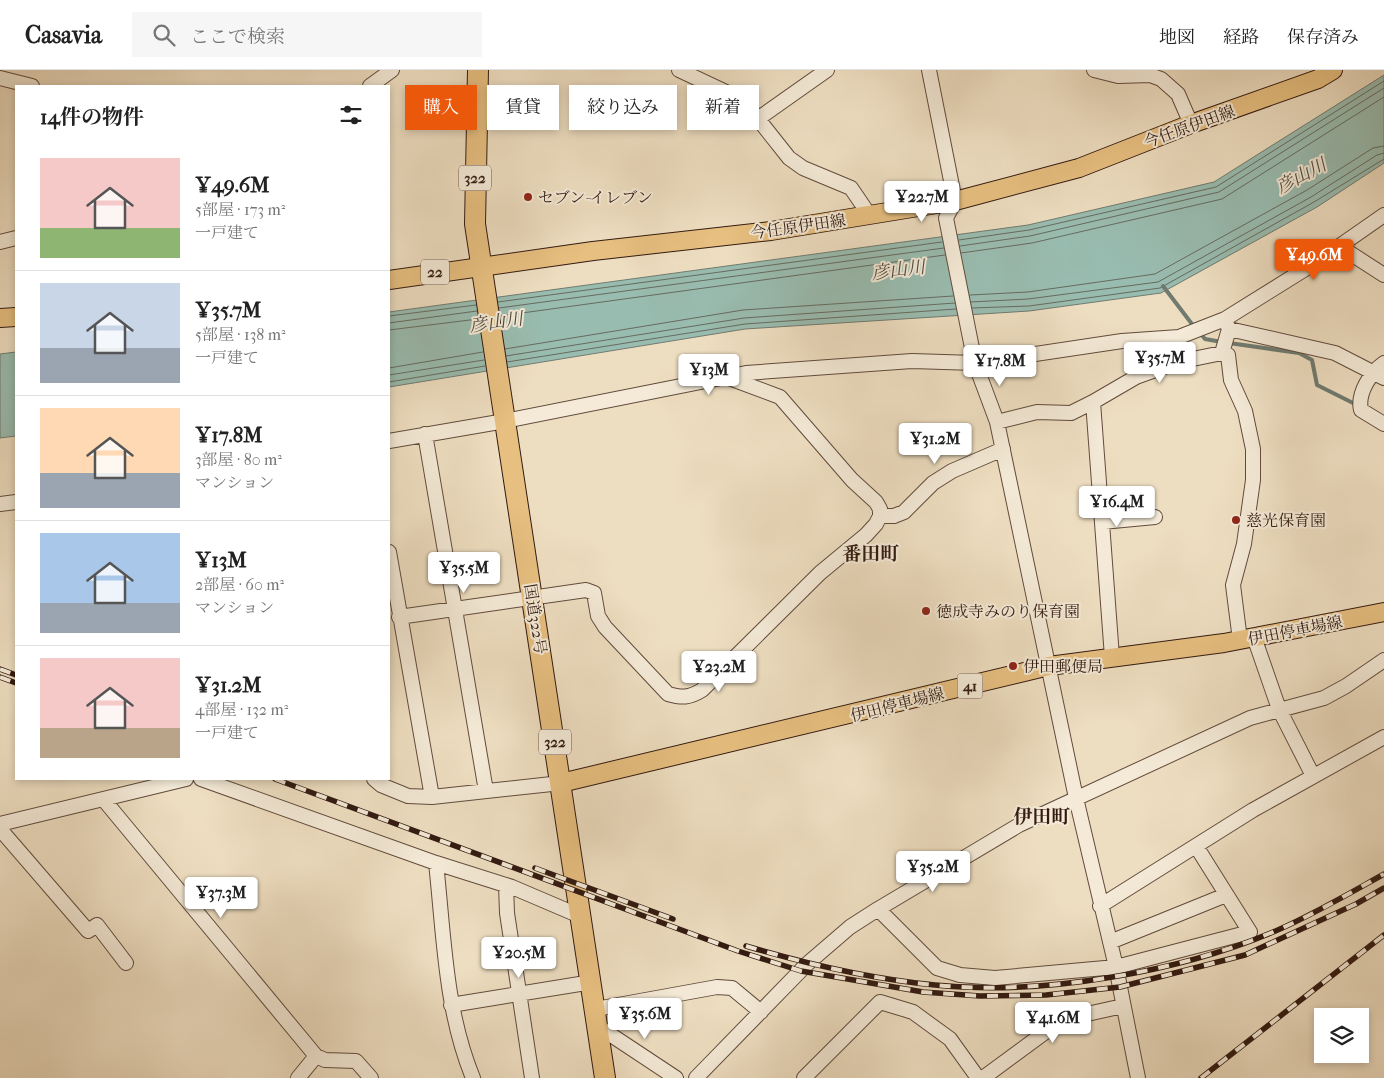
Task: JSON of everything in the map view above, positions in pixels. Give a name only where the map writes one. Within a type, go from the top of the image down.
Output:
[{"type":"highway","name":"国道322号","points":[[478,70],[475,224],[580,916],[592,982],[605,1078]]},
{"type":"main road","name":"今任原伊田線","points":[[483,275],[870,216],[955,201],[1079,168],[1191,124],[1300,85],[1333,70]]},
{"type":"main road","name":"22","points":[[390,280],[483,275]]},
{"type":"main road","points":[[0,318],[15,317]]},
{"type":"main road","name":"伊田停車場線","points":[[561,783],[1049,666],[1247,639],[1384,612]]},
{"type":"street","points":[[371,85],[392,70]]},
{"type":"street","points":[[679,70],[711,85]]},
{"type":"street","points":[[827,70],[759,118],[789,158],[802,168],[851,188],[870,216]]},
{"type":"street","points":[[929,70],[955,201],[946,218],[975,359],[997,422],[1076,798],[1100,906],[1116,967],[1138,1078]]},
{"type":"street","points":[[1094,70],[1118,76],[1150,75],[1161,79],[1178,94],[1191,124]]},
{"type":"street","points":[[0,78],[28,85]]},
{"type":"street","points":[[1222,352],[1227,328],[1384,215]]},
{"type":"street","points":[[0,242],[15,238]]},
{"type":"street","points":[[1339,246],[1384,275]]},
{"type":"street","points":[[390,441],[503,414],[729,378],[746,373],[912,360],[975,359],[1122,341],[1179,337],[1227,328],[1335,353],[1378,375]]},
{"type":"street","points":[[997,422],[1037,412],[1071,413],[1094,402],[1136,377],[1178,362],[1222,352],[1228,355],[1231,380],[1245,411],[1253,449],[1252,489],[1244,544],[1234,585],[1247,639],[1278,709],[1310,770]]},
{"type":"street","points":[[1384,363],[1378,375],[1359,400],[1361,410],[1384,424]]},
{"type":"street","points":[[399,617],[586,590],[594,593],[598,616],[605,627],[668,694],[680,698],[690,697],[702,690],[820,573],[866,535],[876,524],[880,516],[880,509],[876,502],[852,480],[780,397],[729,378]]},
{"type":"street","points":[[1094,402],[1112,656]]},
{"type":"street","points":[[425,434],[486,791]]},
{"type":"street","points":[[880,516],[894,516],[904,512],[933,483],[946,475],[1003,449]]},
{"type":"street","points":[[0,504],[15,502]]},
{"type":"street","points":[[1102,522],[1156,516]]},
{"type":"street","points":[[390,558],[432,798]]},
{"type":"street","points":[[696,1078],[807,964],[850,927],[878,909],[1019,825],[1234,725],[1278,709],[1324,698],[1346,686],[1384,660]]},
{"type":"street","points":[[1100,906],[1254,810],[1384,737]]},
{"type":"street","points":[[126,963],[97,925],[88,931],[1,825],[182,780]]},
{"type":"street","points":[[204,780],[436,863],[506,885],[580,916]]},
{"type":"street","points":[[375,780],[382,785],[408,796],[432,798],[561,783]]},
{"type":"street","points":[[104,800],[316,1056],[325,1060],[356,1061],[371,1078]]},
{"type":"street","points":[[878,909],[936,968],[947,973],[995,978],[1116,967],[1157,958],[1250,932],[1196,846]]},
{"type":"street","points":[[436,863],[451,1005],[462,1052],[473,1078]]},
{"type":"street","points":[[506,885],[507,913],[532,1078]]},
{"type":"street","points":[[1110,942],[1226,895]]},
{"type":"street","points":[[451,1005],[592,982]]},
{"type":"street","points":[[597,1018],[717,988],[732,988],[761,1012]]},
{"type":"street","points":[[804,1078],[880,1002],[913,1012],[950,1039],[978,1078]]},
{"type":"street","points":[[983,1078],[1048,1030],[1078,1016],[1124,1006]]},
{"type":"street","points":[[597,1018],[676,1078]]},
{"type":"street","points":[[298,1078],[316,1056]]},
{"type":"water","name":"彦山川","points":[[1384,75],[1384,163],[1317,207],[1161,293],[1029,311],[745,329],[390,387],[390,312],[1028,225],[1214,182]]},
{"type":"water","points":[[15,352],[15,436],[0,438],[0,354]]},
{"type":"waterway","points":[[1163,286],[1195,328]]},
{"type":"waterway","points":[[1200,333],[1205,339],[1222,342]]},
{"type":"waterway","points":[[1229,343],[1299,353],[1312,360],[1317,385],[1357,405]]},
{"type":"railway","points":[[0,669],[15,675]]},
{"type":"railway","points":[[0,677],[15,683]]},
{"type":"railway","points":[[278,780],[738,951],[801,971],[923,992],[980,996],[1046,995],[1120,987],[1245,955],[1356,904],[1384,888]]},
{"type":"railway","points":[[535,868],[673,919]]},
{"type":"railway","points":[[746,946],[839,970],[935,985],[977,988],[1065,983],[1156,969],[1241,944],[1307,916],[1384,874]]},
{"type":"railway","points":[[1201,1078],[1384,935]]},
{"type":"place","name":"セブン-イレブン","points":[[528,197]]},
{"type":"place","name":"慈光保育園","points":[[1236,520]]},
{"type":"place","name":"徳成寺みのり保育園","points":[[926,611]]},
{"type":"place","name":"伊田郵便局","points":[[1013,666]]},
{"type":"district","name":"番田町","points":[[871,553]]},
{"type":"district","name":"伊田町","points":[[1042,816]]}]
